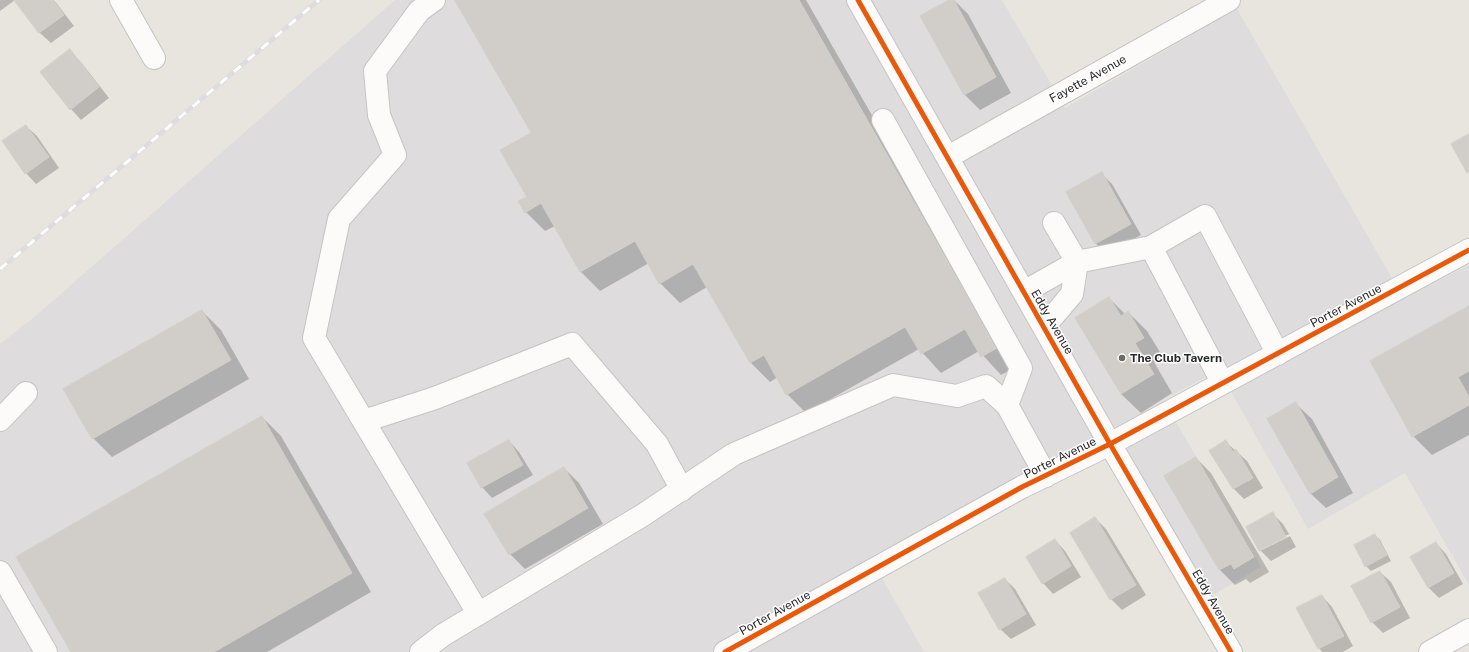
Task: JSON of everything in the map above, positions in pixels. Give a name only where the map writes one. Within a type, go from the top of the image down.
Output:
[{"type":"street","points":[[121,0],[154,58]]},
{"type":"street","points":[[434,0],[419,11],[375,70],[379,115],[395,155],[339,219],[314,338],[478,613]]},
{"type":"street","name":"Eddy Avenue","points":[[858,0],[1110,444],[1231,652]]},
{"type":"street","name":"Fayette Avenue","points":[[948,157],[1229,0]]},
{"type":"street","points":[[883,120],[1021,368],[1007,405]]},
{"type":"street","points":[[1024,292],[1078,262],[1151,247],[1205,216],[1278,354]]},
{"type":"street","points":[[1044,327],[1072,294],[1078,262],[1054,223]]},
{"type":"street","points":[[1151,247],[1222,382]]},
{"type":"street","name":"Porter Avenue","points":[[724,652],[1046,476],[1110,444],[1222,382],[1278,354],[1469,250]]},
{"type":"street","points":[[364,421],[435,398],[572,344],[657,444],[682,490]]},
{"type":"street","points":[[421,652],[443,635],[478,613],[643,515],[734,454],[893,385],[957,396],[986,386],[1007,405],[1046,476]]},
{"type":"street","points":[[0,420],[26,393]]},
{"type":"street","points":[[0,572],[46,652]]},
{"type":"street","points":[[1430,652],[1469,630]]},
{"type":"shaded area","points":[[395,0],[1002,0],[1065,108],[1237,9],[1404,299],[1469,265],[1469,585],[1405,473],[1308,529],[1219,370],[1163,400],[1261,567],[1211,596],[1112,428],[870,557],[924,652],[0,652],[0,344],[38,314]]},
{"type":"building","points":[[14,0],[53,0],[64,15],[39,33]]},
{"type":"building","points":[[455,0],[799,0],[997,348],[981,357],[965,329],[921,354],[905,327],[786,395],[764,355],[750,363],[693,264],[659,284],[635,241],[580,272],[541,203],[525,213],[518,201],[527,197],[500,150],[531,133]]},
{"type":"building","points":[[949,0],[954,0],[996,77],[964,95],[920,16]]},
{"type":"building","points":[[70,49],[99,87],[70,110],[40,72]]},
{"type":"building","points":[[26,125],[49,157],[25,174],[2,141]]},
{"type":"building","points":[[1469,134],[1469,172],[1467,173],[1451,144]]},
{"type":"building","points":[[1102,172],[1131,224],[1095,244],[1066,192]]},
{"type":"building","name":"The Club Tavern","points":[[1109,297],[1121,316],[1128,311],[1144,338],[1135,343],[1154,374],[1121,394],[1075,318]]},
{"type":"building","points":[[1469,306],[1469,371],[1458,377],[1469,397],[1469,405],[1412,437],[1370,361]]},
{"type":"building","points":[[202,310],[231,360],[92,439],[63,389]]},
{"type":"building","points":[[1296,402],[1338,477],[1310,494],[1267,419]]},
{"type":"building","points":[[262,416],[352,573],[214,652],[71,652],[16,557]]},
{"type":"building","points":[[509,440],[523,465],[481,488],[467,463]]},
{"type":"building","points":[[1226,440],[1233,452],[1236,449],[1253,478],[1233,489],[1209,451]]},
{"type":"building","points":[[1196,457],[1254,557],[1234,569],[1231,564],[1219,570],[1164,476]]},
{"type":"building","points":[[564,467],[588,508],[509,555],[484,514]]},
{"type":"building","points":[[1273,512],[1286,537],[1259,551],[1246,527]]},
{"type":"building","points":[[1095,517],[1136,585],[1110,600],[1070,533]]},
{"type":"building","points":[[1375,534],[1387,555],[1365,567],[1354,545]]},
{"type":"building","points":[[1055,539],[1071,566],[1042,584],[1026,557]]},
{"type":"building","points":[[1436,542],[1454,573],[1428,588],[1410,557]]},
{"type":"building","points":[[1380,571],[1400,607],[1371,623],[1351,586]]},
{"type":"building","points":[[1005,578],[1026,614],[999,630],[978,593]]},
{"type":"building","points":[[1322,595],[1344,636],[1318,649],[1296,608]]},
{"type":"railway","points":[[0,269],[319,0]]},
{"type":"cycle path","points":[[858,0],[1110,444],[1231,652]]},
{"type":"cycle path","points":[[725,652],[1022,487],[1110,444],[1469,250]]},
{"type":"place","name":"The Club Tavern","points":[[1122,358]]}]
